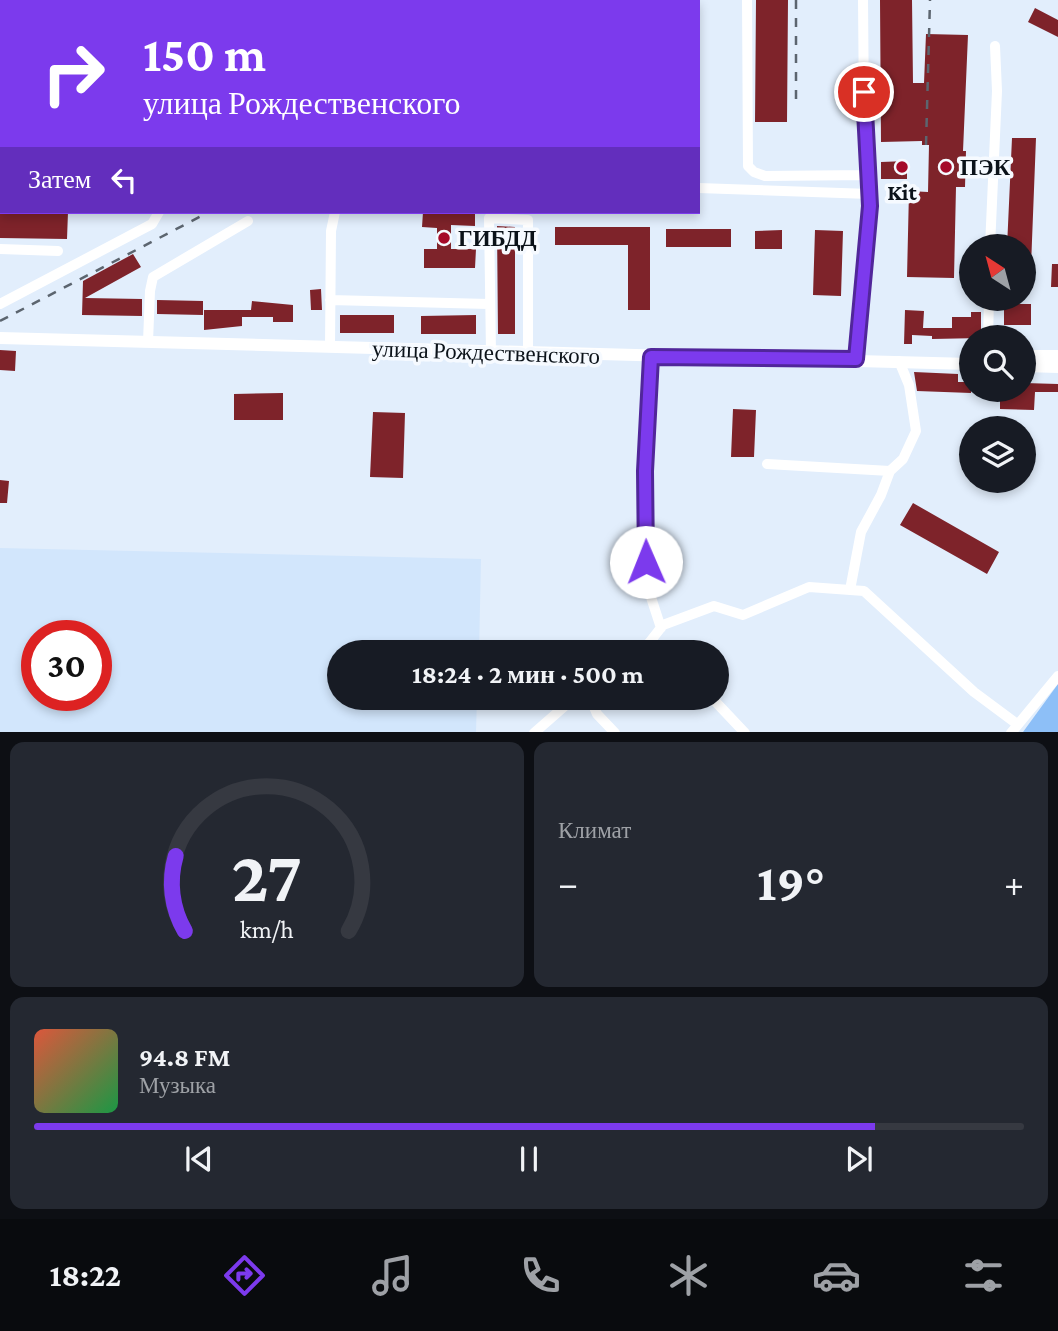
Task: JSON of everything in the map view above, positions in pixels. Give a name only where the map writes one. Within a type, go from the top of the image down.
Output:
[{"type":"main road","name":"улица Рождественского","points":[[0,338],[959,364]]},
{"type":"main road","points":[[1036,356],[1058,356]]},
{"type":"main road","points":[[856,359],[959,357]]},
{"type":"main road","points":[[1036,366],[1058,367]]},
{"type":"street","points":[[747,0],[748,166],[754,172],[765,176],[868,175]]},
{"type":"street","points":[[856,359],[870,194],[863,0]]},
{"type":"street","points":[[989,234],[992,151],[998,91],[995,46]]},
{"type":"street","points":[[700,188],[870,194]]},
{"type":"street","points":[[0,304],[152,225],[158,214]]},
{"type":"street","points":[[330,347],[331,231],[335,214]]},
{"type":"street","points":[[491,353],[489,218],[528,219],[528,352]]},
{"type":"street","points":[[148,342],[149,290],[153,277],[248,220]]},
{"type":"street","points":[[0,249],[58,251]]},
{"type":"street","points":[[330,300],[489,304]]},
{"type":"street","points":[[651,357],[645,471],[647,585],[660,628]]},
{"type":"street","points":[[850,590],[861,532],[881,495],[890,471],[903,459],[916,431],[909,385],[899,362]]},
{"type":"street","points":[[767,464],[890,471]]},
{"type":"street","points":[[651,640],[660,628],[714,606],[743,615],[809,587],[864,591],[1014,728],[1058,676]]},
{"type":"street","points":[[535,732],[560,710]]},
{"type":"street","points":[[595,710],[614,732]]},
{"type":"street","points":[[723,710],[744,732]]},
{"type":"shaded area","points":[[0,548],[481,559],[479,640],[327,640],[327,710],[477,710],[476,732],[0,732]]},
{"type":"shaded area","points":[[1058,684],[1058,732],[1023,732]]},
{"type":"building","points":[[756,0],[788,0],[787,122],[755,122]]},
{"type":"building","points":[[880,0],[912,0],[913,83],[924,83],[926,34],[968,35],[963,151],[966,151],[965,187],[956,187],[954,278],[907,277],[909,191],[928,192],[929,145],[922,145],[922,141],[881,142]]},
{"type":"building","points":[[1035,8],[1058,20],[1058,37],[1028,22]]},
{"type":"building","points":[[1012,138],[1036,138],[1032,234],[1008,234]]},
{"type":"building","points":[[907,161],[907,179],[881,179],[881,162]]},
{"type":"building","points":[[0,214],[68,214],[67,239],[0,238]]},
{"type":"building","name":"ГИБДД","points":[[423,214],[475,214],[475,226],[451,225],[451,249],[476,249],[475,268],[424,268],[424,249],[437,249],[437,228],[422,227]]},
{"type":"building","points":[[497,226],[515,227],[515,334],[498,334]]},
{"type":"building","points":[[555,227],[650,227],[650,310],[628,310],[628,245],[555,245]]},
{"type":"building","points":[[666,229],[731,229],[731,247],[666,247]]},
{"type":"building","points":[[782,230],[782,249],[755,249],[755,231]]},
{"type":"building","points":[[815,230],[843,231],[841,296],[813,295]]},
{"type":"building","points":[[133,254],[141,267],[85,298],[142,299],[142,316],[82,315],[83,281]]},
{"type":"building","points":[[1052,264],[1058,264],[1058,287],[1051,287]]},
{"type":"building","points":[[321,289],[322,310],[311,310],[310,290]]},
{"type":"building","points":[[157,300],[203,301],[203,315],[157,314]]},
{"type":"building","points":[[252,301],[293,305],[293,322],[273,322],[273,317],[242,317],[242,326],[204,330],[204,310],[251,310]]},
{"type":"building","points":[[905,310],[924,311],[923,328],[952,328],[952,317],[971,317],[971,312],[981,312],[981,325],[959,325],[959,338],[932,339],[932,336],[912,335],[912,344],[904,344]]},
{"type":"building","points":[[1004,312],[1031,312],[1031,325],[1004,325]]},
{"type":"building","points":[[340,315],[394,315],[394,333],[340,333]]},
{"type":"building","points":[[476,315],[476,334],[421,334],[421,316]]},
{"type":"building","points":[[0,350],[16,351],[15,371],[0,370]]},
{"type":"building","points":[[914,372],[958,374],[959,393],[917,391]]},
{"type":"building","points":[[1036,383],[1058,384],[1058,392],[1036,392]]},
{"type":"building","points":[[283,393],[283,420],[234,420],[234,394]]},
{"type":"building","points":[[1000,402],[1034,402],[1034,410],[1000,409]]},
{"type":"building","points":[[733,409],[756,410],[754,457],[731,457]]},
{"type":"building","points":[[373,412],[405,413],[403,478],[370,477]]},
{"type":"building","points":[[0,480],[9,481],[7,503],[0,503]]},
{"type":"building","points":[[913,503],[999,552],[987,574],[900,525]]},
{"type":"railway","points":[[796,0],[796,99]]},
{"type":"railway","points":[[926,145],[930,0]]},
{"type":"railway","points":[[0,321],[205,214]]},
{"type":"place","name":"Kit","points":[[902,167]]},
{"type":"place","name":"ПЭК","points":[[946,167]]},
{"type":"place","name":"ГИБДД","points":[[444,238]]},
{"type":"route","points":[[646,562],[645,471],[651,357],[856,359],[870,206],[864,92]]}]
